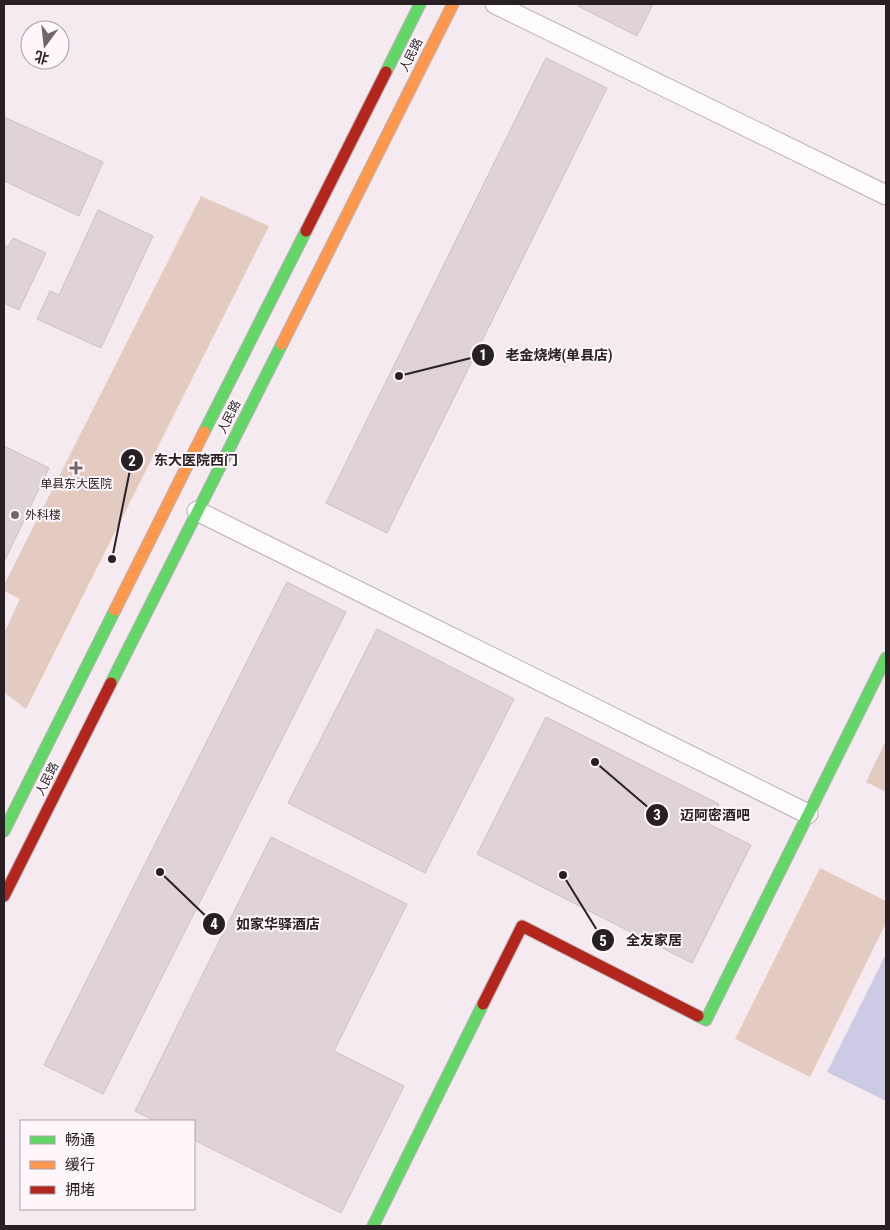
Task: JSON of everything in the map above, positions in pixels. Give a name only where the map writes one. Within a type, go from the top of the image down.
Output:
[{"type":"main road","name":"人民路","points":[[4,832],[420,4]]},
{"type":"main road","name":"人民路","points":[[4,896],[453,4]]},
{"type":"main road","points":[[373,1226],[522,926],[706,1020],[886,658]]},
{"type":"street","points":[[495,4],[886,195]]},
{"type":"street","points":[[197,511],[808,814]]},
{"type":"shaded area","points":[[201,196],[269,226],[26,709],[4,692],[4,633],[20,599],[4,591],[4,585]]},
{"type":"shaded area","points":[[886,740],[886,792],[866,782]]},
{"type":"shaded area","points":[[820,868],[886,901],[886,923],[810,1077],[735,1039]]},
{"type":"water","points":[[886,954],[886,1101],[827,1072]]},
{"type":"building","points":[[579,4],[653,4],[637,36],[578,6]]},
{"type":"building","points":[[546,58],[607,88],[387,533],[326,503]]},
{"type":"building","points":[[4,117],[103,162],[79,216],[4,181]]},
{"type":"building","points":[[98,210],[153,236],[101,348],[37,319],[50,291],[59,295]]},
{"type":"building","points":[[13,238],[46,253],[19,310],[4,303],[4,245],[8,247]]},
{"type":"building","name":"外科楼","points":[[4,446],[49,468],[4,562]]},
{"type":"building","points":[[287,582],[346,612],[103,1094],[44,1065]]},
{"type":"building","points":[[377,629],[514,699],[425,873],[288,803]]},
{"type":"building","points":[[546,717],[719,804],[709,824],[751,845],[692,963],[477,854]]},
{"type":"building","points":[[271,837],[407,904],[334,1051],[404,1086],[341,1213],[195,1140],[195,1120],[153,1120],[135,1111]]},
{"type":"traffic: fast","points":[[386,72],[420,4]]},
{"type":"traffic: fast","points":[[204,432],[306,231]]},
{"type":"traffic: fast","points":[[111,683],[282,344]]},
{"type":"traffic: fast","points":[[4,831],[115,610]]},
{"type":"traffic: fast","points":[[698,1016],[706,1020],[886,658]]},
{"type":"traffic: fast","points":[[373,1226],[483,1004]]},
{"type":"traffic: slow","points":[[282,344],[453,4]]},
{"type":"traffic: slow","points":[[115,610],[204,432]]},
{"type":"traffic: jam","points":[[306,231],[386,72]]},
{"type":"traffic: jam","points":[[4,896],[111,683]]},
{"type":"traffic: jam","points":[[483,1004],[522,926],[698,1016]]},
{"type":"place","name":"老金烧烤(单县店)","points":[[399,376]]},
{"type":"place","name":"单县东大医院","points":[[76,468]]},
{"type":"place","name":"外科楼","points":[[15,515]]},
{"type":"place","name":"东大医院西门","points":[[112,559]]},
{"type":"place","name":"迈阿密酒吧","points":[[595,762]]},
{"type":"place","name":"如家华驿酒店","points":[[160,872]]},
{"type":"place","name":"全友家居","points":[[563,875]]}]
